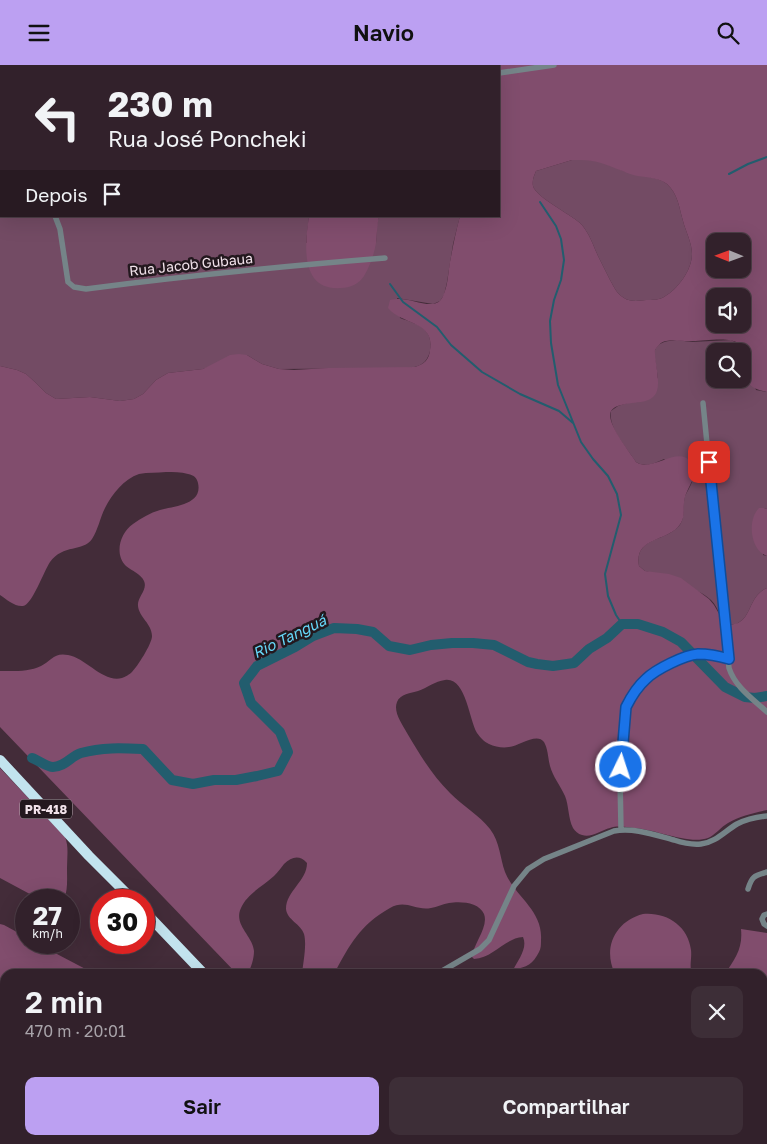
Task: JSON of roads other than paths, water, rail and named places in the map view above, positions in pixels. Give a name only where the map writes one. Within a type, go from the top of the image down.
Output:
[{"type":"highway","name":"PR-418","points":[[0,760],[122,889]]},
{"type":"highway","points":[[155,923],[199,969]]},
{"type":"street","points":[[500,73],[554,65]]},
{"type":"street","name":"Rua Jacob Gubaua","points":[[55,217],[60,229],[68,282],[74,287],[86,289],[285,266],[385,258]]},
{"type":"street","points":[[703,403],[729,668],[732,678],[740,688],[767,712]]},
{"type":"street","points":[[621,829],[620,778],[625,714],[629,700],[647,678],[686,656],[698,654],[729,659]]},
{"type":"street","points":[[445,969],[480,949],[489,940],[514,886],[528,869],[544,859],[621,829],[689,844],[700,844],[712,841],[738,823],[751,818],[767,816]]},
{"type":"street","points":[[748,889],[751,879],[767,872]]},
{"type":"street","points":[[766,925],[762,919],[767,914]]},
{"type":"waterway","points":[[729,174],[767,157]]},
{"type":"waterway","points":[[540,202],[556,226],[561,239],[564,260],[561,280],[554,300],[550,321],[551,343],[558,385],[581,442],[608,476],[617,494],[621,515],[605,574],[608,596],[622,624]]},
{"type":"waterway","points":[[390,284],[403,302],[437,327],[451,345],[482,372],[520,394],[559,411],[573,423]]},
{"type":"waterway","name":"Rio Tanguá","points":[[32,758],[48,766],[57,767],[77,754],[89,751],[112,748],[143,749],[172,780],[193,784],[214,780],[236,780],[278,771],[288,752],[280,732],[251,703],[244,683],[257,666],[313,636],[334,628],[373,632],[389,646],[410,650],[452,643],[494,645],[528,662],[553,666],[574,663],[622,624],[638,624],[663,632],[681,642],[725,687],[745,697],[767,696]]}]
